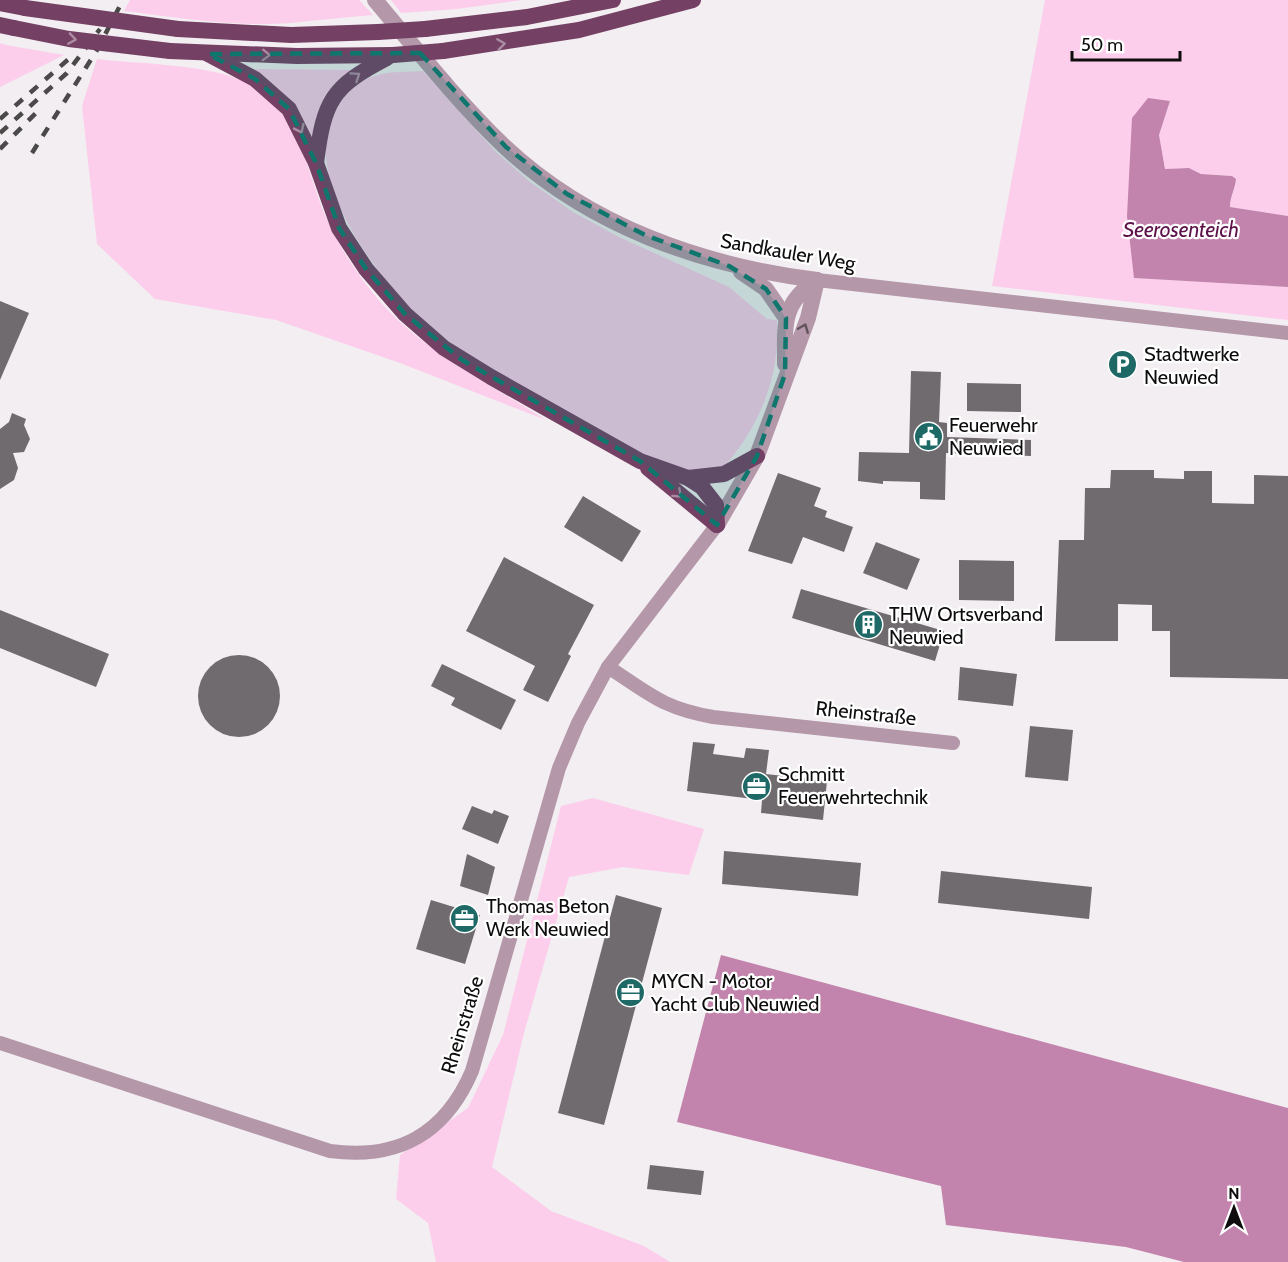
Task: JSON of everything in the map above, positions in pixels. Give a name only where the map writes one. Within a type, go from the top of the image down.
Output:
[{"type":"highway","points":[[556,12],[581,0]]},
{"type":"highway","points":[[0,3],[178,29],[279,34],[425,29],[556,12],[612,0]]},
{"type":"highway","points":[[7,27],[69,39],[208,54],[308,57],[393,55],[443,51],[569,32],[693,0]]},
{"type":"highway","points":[[208,54],[255,79],[279,98],[296,122],[316,164],[328,201],[351,248],[384,292],[405,314],[444,348],[462,360],[640,461],[688,478],[702,487],[713,498],[717,525]]},
{"type":"highway","points":[[316,164],[321,126],[332,98],[354,77],[393,55]]},
{"type":"highway","points":[[688,478],[724,474],[757,456]]},
{"type":"highway","points":[[640,461],[693,508],[717,525]]},
{"type":"street","name":"Sandkauler Weg","points":[[375,0],[476,118],[534,171],[567,194],[645,235],[729,266],[817,280],[1288,333]]},
{"type":"street","points":[[729,266],[766,289],[786,318]]},
{"type":"street","name":"Rheinstraße","points":[[785,374],[786,318],[799,291],[817,280]]},
{"type":"street","name":"Rheinstraße","points":[[0,1043],[330,1151],[353,1154],[377,1153],[418,1138],[451,1110],[472,1071],[559,768],[578,723],[608,667],[717,525],[757,456],[785,374],[808,318],[817,280]]},
{"type":"street","name":"Rheinstraße","points":[[608,667],[651,698],[681,711],[713,717],[953,743]]},
{"type":"highlighted area","points":[[420,53],[506,147],[567,194],[645,235],[729,266],[766,289],[786,318],[785,374],[757,456],[717,525],[640,461],[462,360],[405,314],[366,269],[339,228],[316,163],[289,109],[255,79],[208,54]]},
{"type":"shaded area","points":[[130,0],[359,0],[373,15],[291,23],[228,23],[124,11]]},
{"type":"shaded area","points":[[391,0],[522,0],[457,9],[401,13]]},
{"type":"shaded area","points":[[1045,0],[1288,0],[1288,216],[1230,207],[1236,180],[1232,176],[1201,174],[1189,168],[1165,169],[1159,135],[1170,101],[1148,99],[1135,278],[1288,287],[1288,320],[992,286]]},
{"type":"shaded area","points":[[0,43],[6,45],[64,55],[0,87]]},
{"type":"shaded area","points":[[97,59],[170,65],[208,71],[241,80],[261,91],[277,106],[289,123],[299,143],[330,226],[351,264],[377,298],[395,317],[435,351],[546,420],[400,363],[276,320],[155,299],[97,244],[82,106]]},
{"type":"shaded area","points":[[248,69],[351,70],[336,85],[320,108],[314,138],[309,138]]},
{"type":"shaded area","points":[[423,71],[496,152],[530,182],[573,212],[619,237],[729,287],[767,319],[777,320],[776,354],[764,403],[749,434],[724,466],[697,473],[669,467],[506,378],[455,346],[431,327],[410,308],[374,265],[341,208],[330,178],[325,149],[330,121],[344,97],[364,80],[389,73]]},
{"type":"shaded area","points":[[593,798],[704,829],[689,875],[623,867],[569,877],[524,1033],[492,1167],[551,1211],[644,1246],[670,1262],[436,1262],[428,1223],[396,1199],[400,1155],[468,1108],[503,1035],[561,806]]},
{"type":"water","name":"Seerosenteich","points":[[1148,98],[1170,101],[1159,135],[1165,169],[1189,168],[1201,174],[1232,176],[1236,179],[1230,207],[1288,216],[1288,287],[1134,278],[1127,216],[1132,118]]},
{"type":"water","points":[[721,955],[1288,1108],[1288,1262],[1184,1262],[1126,1247],[946,1225],[941,1186],[677,1122]]},
{"type":"building","points":[[0,301],[29,313],[0,380]]},
{"type":"building","name":"Feuerwehr Neuwied","points":[[911,371],[941,372],[939,422],[947,423],[947,437],[1031,440],[1031,456],[946,453],[945,500],[920,499],[920,482],[883,481],[883,484],[858,481],[859,452],[909,453]]},
{"type":"building","points":[[967,383],[1021,384],[1021,412],[967,411]]},
{"type":"building","points":[[12,413],[26,419],[24,425],[30,439],[24,452],[13,453],[18,468],[14,480],[0,489],[0,429],[9,422]]},
{"type":"building","points":[[1111,470],[1154,470],[1154,478],[1184,479],[1184,471],[1212,471],[1212,503],[1254,504],[1254,475],[1288,476],[1288,679],[1170,677],[1170,631],[1152,631],[1152,605],[1118,604],[1118,641],[1055,641],[1059,540],[1084,540],[1085,488],[1110,488]]},
{"type":"building","points":[[778,473],[821,488],[814,506],[827,511],[825,517],[853,527],[844,552],[803,537],[792,564],[748,551]]},
{"type":"building","points":[[583,496],[641,531],[622,562],[564,527]]},
{"type":"building","points":[[876,542],[920,559],[907,590],[863,573]]},
{"type":"building","points":[[504,557],[594,605],[568,654],[571,656],[548,702],[523,690],[535,666],[466,631]]},
{"type":"building","points":[[959,560],[1014,561],[1014,601],[959,600]]},
{"type":"building","name":"THW Ortsverband Neuwied","points":[[801,589],[944,631],[935,661],[792,618]]},
{"type":"building","points":[[0,610],[109,654],[96,687],[0,648]]},
{"type":"building","points":[[239,655],[255,658],[268,667],[277,680],[280,696],[277,712],[268,725],[255,734],[239,737],[223,734],[210,725],[201,712],[198,696],[201,680],[210,667],[223,658]]},
{"type":"building","points":[[442,664],[516,700],[501,730],[451,705],[455,698],[431,686]]},
{"type":"building","points":[[960,667],[1017,674],[1013,706],[958,700]]},
{"type":"building","points":[[1030,726],[1073,730],[1068,781],[1025,777]]},
{"type":"building","name":"Schmitt Feuerwehrtechnik","points":[[693,742],[715,744],[713,754],[744,758],[746,748],[769,750],[766,774],[827,781],[823,820],[761,813],[762,800],[687,791]]},
{"type":"building","points":[[472,806],[492,814],[494,810],[509,816],[498,844],[462,829]]},
{"type":"building","points":[[724,851],[861,863],[858,896],[722,884]]},
{"type":"building","points":[[467,854],[495,867],[488,895],[460,886]]},
{"type":"building","points":[[941,871],[1092,887],[1089,919],[938,903]]},
{"type":"building","points":[[616,895],[662,908],[604,1125],[558,1113]]},
{"type":"building","points":[[431,900],[480,915],[465,964],[416,949]]},
{"type":"building","points":[[650,1165],[704,1171],[701,1195],[647,1189]]},
{"type":"railway","points":[[32,153],[97,50],[123,0]]},
{"type":"railway","points":[[0,133],[67,73],[100,29]]},
{"type":"railway","points":[[0,119],[71,57]]},
{"type":"railway","points":[[0,149],[38,111]]},
{"type":"place","name":"Stadtwerke Neuwied","points":[[1123,365]]},
{"type":"place","name":"Feuerwehr Neuwied","points":[[928,437]]},
{"type":"place","name":"THW Ortsverband Neuwied","points":[[868,625]]},
{"type":"place","name":"Schmitt Feuerwehrtechnik","points":[[757,786]]},
{"type":"place","name":"Thomas Beton Werk Neuwied","points":[[465,918]]},
{"type":"place","name":"MYCN - Motor Yacht Club Neuwied","points":[[630,992]]}]
